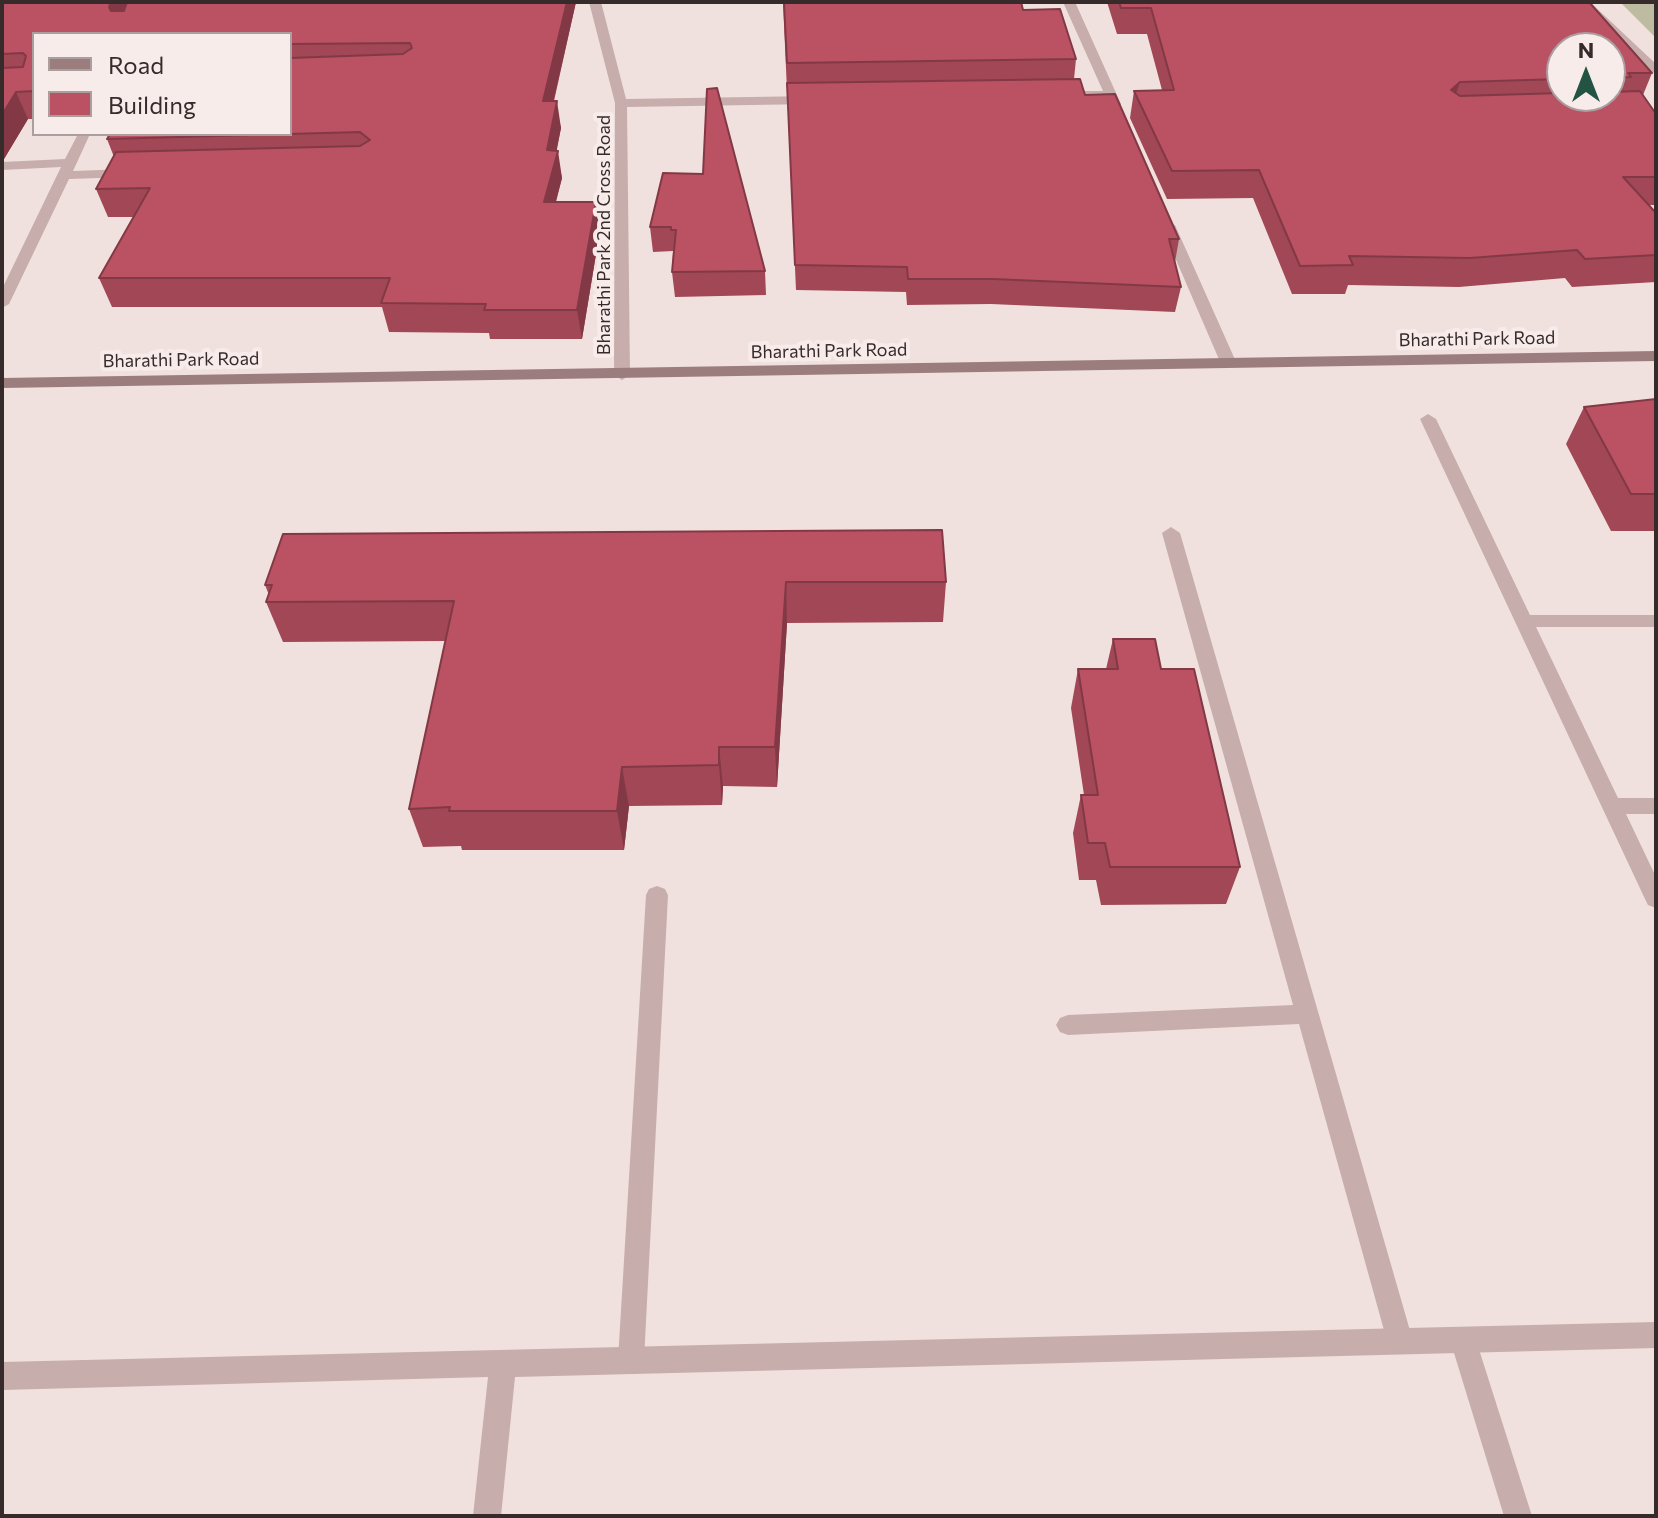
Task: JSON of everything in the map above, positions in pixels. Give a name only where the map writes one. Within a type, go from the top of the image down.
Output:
[{"type":"main road","name":"Bharathi Park Road","points":[[2,383],[1656,356]]},
{"type":"street","name":"Bharathi Park 2nd Cross Road","points":[[595,2],[621,103],[622,375]]},
{"type":"street","points":[[1069,2],[1124,123]]},
{"type":"street","points":[[1584,2],[1656,71]]},
{"type":"street","points":[[1048,96],[1111,95]]},
{"type":"street","points":[[621,103],[827,99]]},
{"type":"street","points":[[2,304],[83,136]]},
{"type":"street","points":[[2,166],[144,173]]},
{"type":"street","points":[[1161,208],[1229,364]]},
{"type":"street","points":[[1428,419],[1656,899]]},
{"type":"street","points":[[1171,533],[1400,1341]]},
{"type":"street","points":[[1524,621],[1656,621]]},
{"type":"street","points":[[1612,806],[1656,806]]},
{"type":"street","points":[[631,1360],[657,895]]},
{"type":"street","points":[[1068,1025],[1307,1014]]},
{"type":"street","points":[[2,1376],[1656,1335]]},
{"type":"street","points":[[1463,1340],[1518,1516]]},
{"type":"street","points":[[487,1516],[503,1364]]},
{"type":"shaded area","points":[[1620,2],[1656,2],[1656,38]]},
{"type":"building","points":[[2,2],[111,2],[111,11],[124,11],[127,2],[567,2],[543,101],[557,101],[547,150],[558,151],[544,202],[596,202],[577,310],[484,310],[486,304],[381,303],[390,278],[99,278],[150,188],[96,189],[116,152],[360,146],[370,140],[360,132],[292,134],[292,58],[403,54],[412,48],[410,43],[292,44],[292,32],[32,32],[32,91],[16,92],[2,115],[2,68],[23,67],[26,56],[23,53],[2,54]]},
{"type":"building","points":[[784,2],[1021,2],[1023,10],[1060,9],[1076,59],[787,63]]},
{"type":"building","points":[[1119,2],[1589,2],[1616,32],[1546,32],[1546,79],[1460,82],[1451,90],[1460,96],[1546,93],[1546,112],[1626,112],[1626,91],[1640,91],[1656,114],[1656,177],[1623,177],[1656,213],[1656,255],[1585,259],[1577,250],[1470,258],[1349,256],[1353,265],[1300,266],[1259,170],[1172,171],[1134,91],[1174,90],[1151,8],[1121,8]]},
{"type":"building","points":[[1626,44],[1652,73],[1628,73],[1631,77],[1626,77]]},
{"type":"building","points":[[1080,79],[1085,95],[1115,94],[1179,239],[1169,239],[1181,287],[993,279],[908,279],[907,267],[795,265],[787,83]]},
{"type":"building","points":[[717,88],[765,271],[672,272],[676,230],[671,230],[671,227],[650,227],[663,173],[703,174],[707,89]]},
{"type":"building","points":[[109,136],[216,136],[107,139]]},
{"type":"building","points":[[1656,399],[1656,494],[1631,494],[1584,407]]},
{"type":"building","points":[[942,530],[946,582],[786,582],[775,747],[719,747],[719,765],[622,767],[617,811],[409,809],[454,601],[266,602],[272,585],[265,585],[283,534]]},
{"type":"building","points":[[1113,639],[1155,639],[1161,669],[1194,669],[1240,867],[1110,867],[1105,843],[1088,843],[1081,795],[1098,795],[1078,669],[1118,669]]}]
